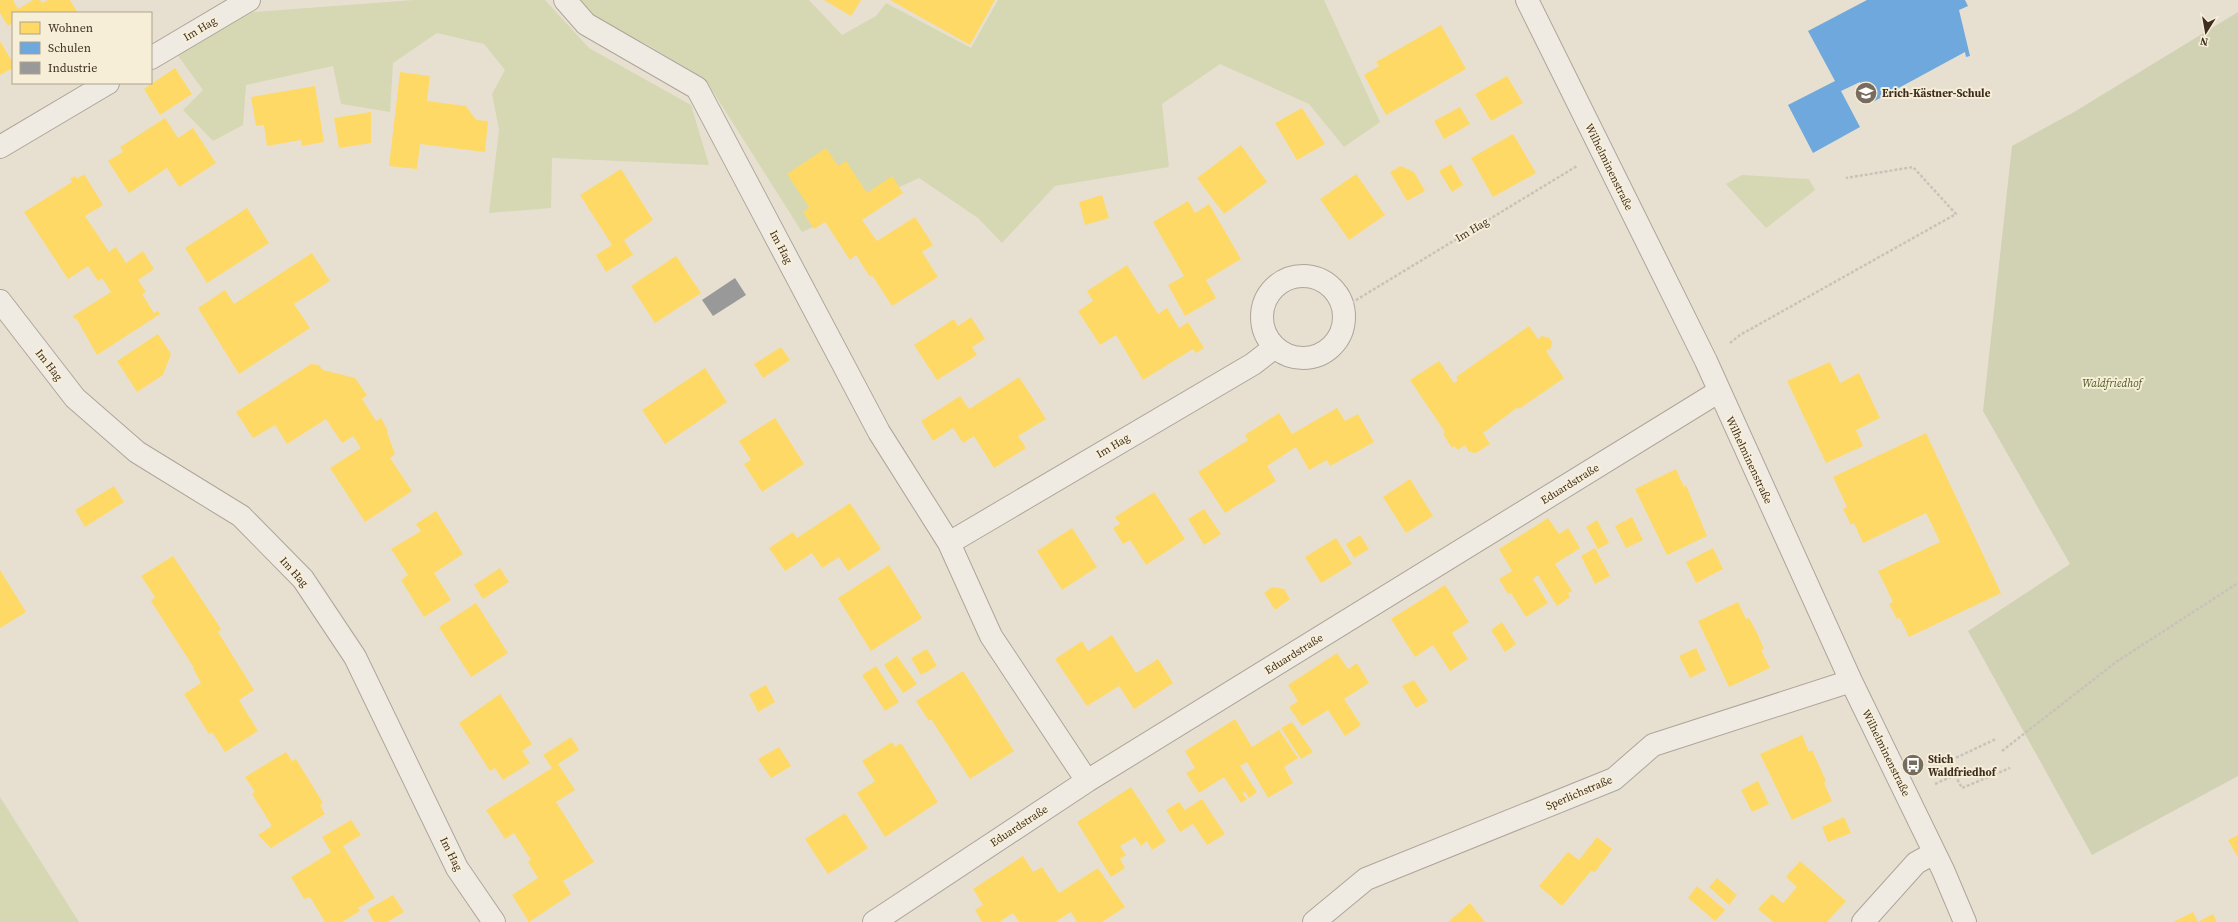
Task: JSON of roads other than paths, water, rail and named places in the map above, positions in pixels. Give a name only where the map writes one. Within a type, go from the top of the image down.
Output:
[{"type":"street","name":"Im Hag","points":[[152,57],[248,0]]},
{"type":"street","name":"Im Hag","points":[[565,0],[586,24],[697,88],[879,432],[949,543],[991,636],[1087,781]]},
{"type":"street","name":"Wilhelminenstraße","points":[[1527,0],[1702,354],[1851,681],[1934,853],[1965,922]]},
{"type":"street","points":[[0,147],[106,84]]},
{"type":"street","points":[[1302,276],[1316,278],[1329,285],[1338,296],[1343,308],[1344,322],[1340,334],[1333,345],[1323,353],[1311,358],[1298,358],[1285,355],[1274,348],[1266,337],[1262,316],[1267,296],[1276,285],[1288,279],[1302,276]]},
{"type":"street","name":"Im Hag","points":[[0,301],[75,398],[137,452],[241,516],[303,579],[355,657],[457,868],[494,922]]},
{"type":"street","name":"Im Hag","points":[[949,543],[1253,364],[1274,348]]},
{"type":"street","name":"Eduardstraße","points":[[874,922],[1087,781],[1718,392]]},
{"type":"street","name":"Sperlichstraße","points":[[1314,922],[1366,879],[1614,779],[1653,745],[1851,681]]},
{"type":"street","points":[[1863,922],[1916,863],[1934,853]]},
{"type":"place","name":"Erich-Kästner-Schule","points":[[1866,93]]},
{"type":"place","name":"Stich Waldfriedhof","points":[[1913,765]]},
{"type":"park label","name":"Waldfriedhof","points":[[2112,383]]}]
